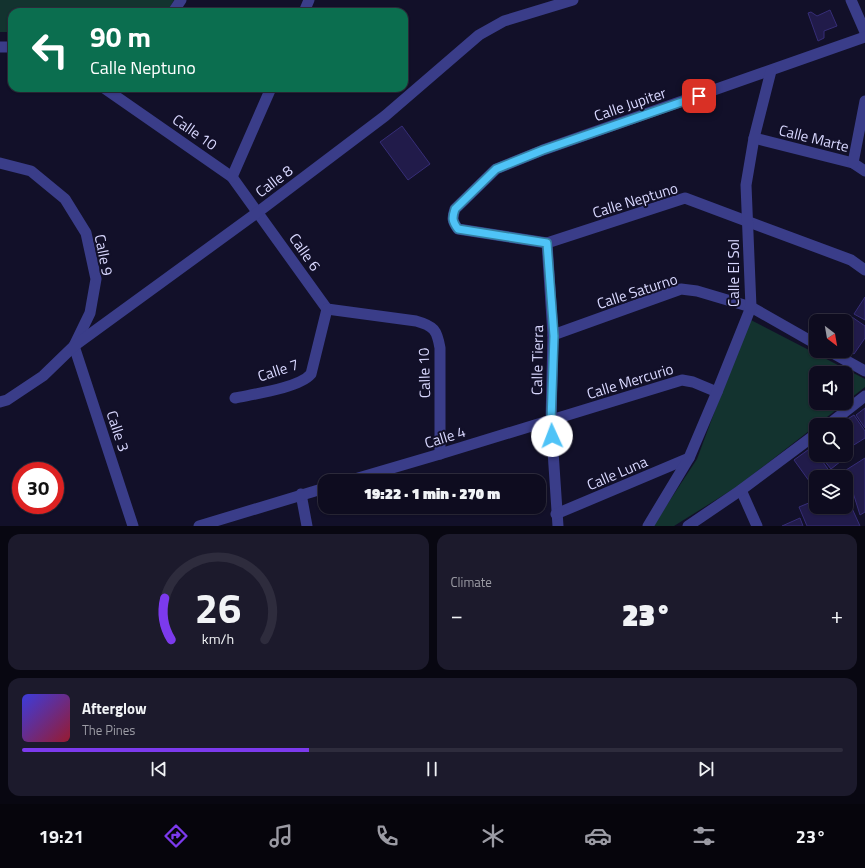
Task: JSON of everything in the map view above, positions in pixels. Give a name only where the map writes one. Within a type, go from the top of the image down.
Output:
[{"type":"street","name":"Calle 8","points":[[0,402],[7,400],[43,376],[74,346],[258,212],[385,116],[479,35],[504,21],[573,0]]},
{"type":"street","points":[[851,0],[865,32]]},
{"type":"street","name":"Calle Jupiter","points":[[453,223],[452,218],[455,209],[496,169],[543,150],[865,37]]},
{"type":"street","name":"Calle El Sol","points":[[648,526],[689,458],[751,307],[746,184],[754,138],[770,71]]},
{"type":"street","name":"Calle 10","points":[[111,92],[232,177],[258,212]]},
{"type":"street","points":[[232,177],[269,92]]},
{"type":"street","points":[[853,163],[865,102]]},
{"type":"street","name":"Calle Marte","points":[[754,138],[853,163],[865,171]]},
{"type":"street","name":"Calle 9","points":[[0,163],[31,171],[60,194],[65,199],[86,234],[96,279],[90,313],[74,346]]},
{"type":"street","name":"Calle Neptuno","points":[[453,223],[458,229],[467,231],[547,243],[685,198],[851,260],[865,270]]},
{"type":"street","name":"Calle 6","points":[[258,212],[327,309]]},
{"type":"street","name":"Calle Tierra","points":[[547,243],[554,336],[551,421],[558,526]]},
{"type":"street","name":"Calle Saturno","points":[[554,336],[681,289],[697,291],[751,307],[809,340]]},
{"type":"street","name":"Calle 10","points":[[327,309],[416,321],[428,324],[434,329],[438,336],[440,348],[440,454]]},
{"type":"street","name":"Calle 7","points":[[235,398],[284,387],[308,378],[311,374],[327,309]]},
{"type":"street","name":"Calle 3","points":[[74,346],[133,526]]},
{"type":"street","points":[[842,358],[865,371]]},
{"type":"street","name":"Calle Mercurio","points":[[551,421],[682,380],[694,382],[717,392]]},
{"type":"street","points":[[837,418],[865,396]]},
{"type":"street","name":"Calle 4","points":[[372,474],[551,421]]},
{"type":"street","points":[[688,526],[741,490],[809,439]]},
{"type":"street","name":"Calle Luna","points":[[556,514],[689,458]]},
{"type":"street","points":[[199,526],[318,490]]},
{"type":"street","points":[[741,490],[757,526]]},
{"type":"street","points":[[301,494],[307,526]]},
{"type":"green space","points":[[0,0],[174,0],[169,8],[8,8],[8,32],[0,32]]},
{"type":"green space","points":[[749,319],[809,350],[809,358],[824,358],[840,366],[809,366],[809,410],[836,410],[826,418],[809,418],[809,431],[738,486],[674,526],[653,526],[697,459]]},
{"type":"green space","points":[[853,373],[865,379],[865,387],[853,396]]},
{"type":"building","points":[[830,10],[837,26],[824,31],[824,38],[818,41],[808,13],[811,12],[817,16]]},
{"type":"building","points":[[402,126],[430,164],[408,180],[380,142]]},
{"type":"building","points":[[865,297],[865,320],[854,314]]},
{"type":"building","points":[[853,318],[865,326],[865,338],[854,354]]},
{"type":"building","points":[[865,408],[865,428],[856,415]]},
{"type":"building","points":[[854,415],[865,431],[865,438],[853,446],[853,418],[849,418]]},
{"type":"building","points":[[809,449],[809,462],[823,462],[829,470],[809,470],[809,481],[794,460]]},
{"type":"building","points":[[865,458],[865,512],[860,515],[853,492],[853,470],[846,470]]},
{"type":"building","points":[[826,462],[840,462],[831,469]]},
{"type":"building","points":[[809,503],[809,514],[853,514],[853,510],[860,526],[807,526],[799,507]]},
{"type":"building","points":[[800,518],[803,526],[782,526]]},
{"type":"route","points":[[552,436],[551,421],[554,336],[547,243],[458,229],[453,223],[452,218],[455,209],[496,169],[543,150],[699,96]]}]
